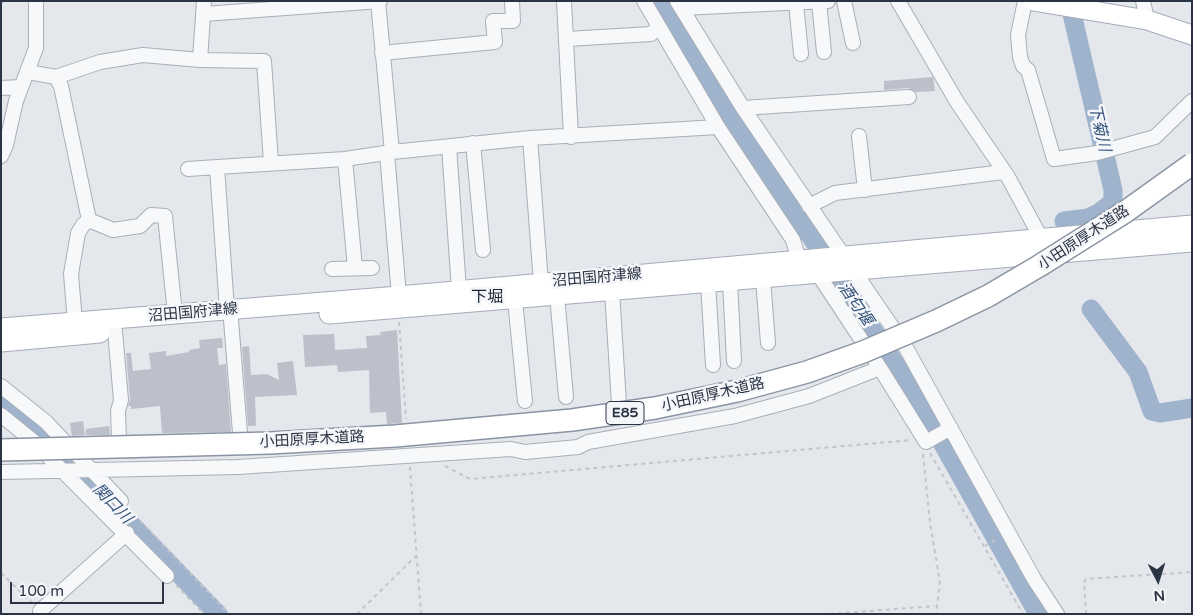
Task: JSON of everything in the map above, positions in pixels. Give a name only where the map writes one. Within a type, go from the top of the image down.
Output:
[{"type":"highway","name":"小田原厚木道路","points":[[1,450],[270,443],[395,436],[572,420],[656,408],[737,391],[807,372],[863,352],[962,308],[1039,266],[1125,212],[1192,164]]},
{"type":"highway","name":"小田原厚木道路","points":[[1,461],[269,456],[397,449],[573,433],[656,422],[741,405],[812,385],[870,364],[992,307],[1050,276],[1131,224],[1192,181]]},
{"type":"main road","points":[[1033,1],[1147,20],[1192,35]]},
{"type":"main road","name":"沼田国府津線","points":[[1,328],[175,314],[229,315],[515,300],[730,282],[821,274],[846,264],[1041,238],[1192,226]]},
{"type":"main road","name":"沼田国府津線","points":[[1,342],[115,331],[229,315],[399,296],[799,260],[846,264],[1192,242]]},
{"type":"street","points":[[1,156],[21,87],[36,48],[36,1]]},
{"type":"street","points":[[200,60],[204,7],[379,1],[399,296]]},
{"type":"street","points":[[382,53],[495,42],[494,21],[512,21],[512,1]]},
{"type":"street","points":[[564,1],[571,136]]},
{"type":"street","points":[[644,1],[658,28],[718,127],[793,240],[799,260]]},
{"type":"street","points":[[679,5],[828,1]]},
{"type":"street","points":[[844,1],[853,43]]},
{"type":"street","points":[[898,1],[957,102],[1003,172],[1041,238]]},
{"type":"street","points":[[1024,1],[1018,35],[1020,57],[1023,66],[1028,70],[1054,158],[1097,153],[1155,137],[1192,101]]},
{"type":"street","points":[[1143,1],[1147,20]]},
{"type":"street","points":[[819,2],[824,52]]},
{"type":"street","points":[[796,3],[801,54]]},
{"type":"street","points":[[679,5],[742,108],[846,264],[905,346],[1034,579],[1057,614]]},
{"type":"street","points":[[567,39],[651,34],[658,28]]},
{"type":"street","points":[[28,72],[56,78],[100,62],[143,55],[200,60],[264,61],[271,163]]},
{"type":"street","points":[[56,78],[65,101],[90,220]]},
{"type":"street","points":[[1,88],[21,87]]},
{"type":"street","points":[[742,108],[909,97]]},
{"type":"street","points":[[188,169],[345,159],[390,152],[530,138],[718,127]]},
{"type":"street","points":[[859,136],[864,190]]},
{"type":"street","points":[[530,138],[541,283]]},
{"type":"street","points":[[473,143],[483,250]]},
{"type":"street","points":[[450,146],[458,290]]},
{"type":"street","points":[[345,159],[355,268]]},
{"type":"street","points":[[217,167],[240,433]]},
{"type":"street","points":[[809,206],[835,193],[1003,172]]},
{"type":"street","points":[[90,220],[113,230],[140,226],[151,215],[166,216],[175,314]]},
{"type":"street","points":[[75,322],[71,274],[78,234],[83,225],[90,220]]},
{"type":"street","points":[[332,269],[372,268]]},
{"type":"street","points":[[821,274],[924,441],[951,428]]},
{"type":"street","points":[[763,279],[768,344]]},
{"type":"street","points":[[730,282],[734,360]]},
{"type":"street","points":[[708,283],[713,365]]},
{"type":"street","points":[[612,291],[619,404]]},
{"type":"street","points":[[557,296],[566,397]]},
{"type":"street","points":[[515,300],[524,401]]},
{"type":"street","points":[[115,331],[121,400],[118,412],[119,438]]},
{"type":"street","points":[[1,472],[238,467],[511,449],[525,452],[578,447],[588,442],[735,416],[809,396],[880,368]]},
{"type":"street","points":[[1,386],[46,422],[121,501]]},
{"type":"street","points":[[1,415],[34,441],[127,533],[167,576]]},
{"type":"street","points":[[40,611],[127,533]]},
{"type":"path","points":[[425,456],[470,479],[924,441]]},
{"type":"path","points":[[924,441],[1023,614]]},
{"type":"path","points":[[924,441],[930,522],[940,583],[935,606],[936,614]]},
{"type":"path","points":[[121,501],[229,614]]},
{"type":"path","points":[[985,546],[1008,533]]},
{"type":"path","points":[[356,614],[416,556]]},
{"type":"path","points":[[1,572],[40,611]]},
{"type":"path","points":[[1086,614],[1084,582],[1086,579],[1192,572]]},
{"type":"path","points":[[167,576],[204,614]]},
{"type":"path","points":[[830,614],[935,606]]},
{"type":"path","points":[[665,614],[676,614]]},
{"type":"building","points":[[933,77],[935,91],[916,92],[908,88],[884,90],[884,81]]},
{"type":"building","points":[[397,330],[402,423],[387,424],[386,412],[370,413],[369,370],[338,372],[337,365],[305,367],[303,335],[334,334],[335,350],[367,348],[366,336],[381,335],[380,332]]},
{"type":"building","points":[[222,338],[223,348],[217,348],[219,365],[226,364],[231,432],[162,433],[160,406],[131,409],[131,406],[128,406],[130,399],[126,353],[131,353],[133,371],[151,369],[149,353],[166,351],[166,356],[189,352],[189,350],[200,348],[199,340]]},
{"type":"building","points":[[249,346],[251,375],[267,374],[279,380],[277,363],[293,361],[297,395],[255,397],[256,426],[248,426],[242,347]]},
{"type":"building","points":[[83,421],[85,435],[72,436],[70,423]]},
{"type":"building","points":[[109,426],[110,435],[86,435],[86,429]]},
{"type":"waterway","name":"酒匂堰","points":[[659,1],[690,54],[915,394],[1038,614]]},
{"type":"waterway","name":"下菊川","points":[[1064,221],[1088,218],[1113,202],[1113,190],[1069,1]]},
{"type":"waterway","name":"下菊川","points":[[1091,309],[1138,372],[1152,411],[1160,413],[1192,408]]},
{"type":"waterway","name":"関口川","points":[[1,400],[40,430],[218,614]]},
{"type":"district","name":"下堀","points":[[487,298]]}]
